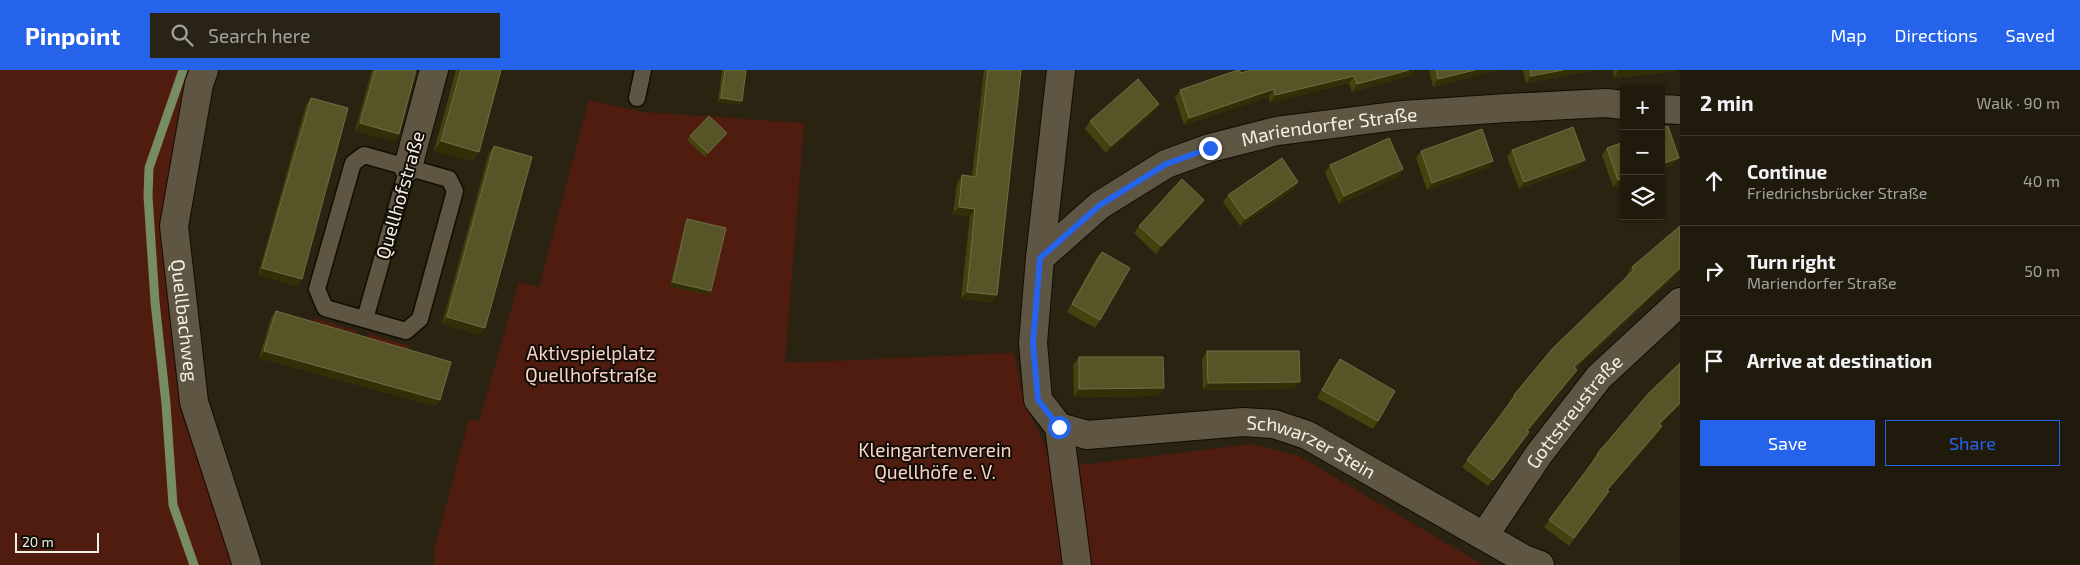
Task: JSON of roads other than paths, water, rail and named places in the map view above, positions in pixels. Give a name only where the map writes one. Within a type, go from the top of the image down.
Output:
[{"type":"street","name":"Quellbachweg","points":[[204,70],[199,84],[174,226],[194,402],[247,565]]},
{"type":"street","name":"Quellhofstraße","points":[[408,167],[434,70]]},
{"type":"street","points":[[1061,70],[1040,258],[1033,343],[1038,400],[1059,427],[1077,565]]},
{"type":"street","name":"Mariendorfer Straße","points":[[1040,258],[1100,205],[1166,164],[1210,148],[1277,130],[1403,115],[1606,103],[1620,105]]},
{"type":"street","points":[[1665,108],[1680,110]]},
{"type":"street","name":"Gottstreustraße","points":[[1484,536],[1539,454],[1599,378],[1680,302]]},
{"type":"street","name":"Schwarzer Stein","points":[[1059,427],[1087,435],[1243,422],[1274,424],[1307,435],[1524,559],[1540,565]]},
{"type":"lane","points":[[636,98],[644,70]]},
{"type":"lane","points":[[364,155],[408,167],[449,178],[456,191],[420,319],[406,331],[325,308],[316,290],[353,163],[364,155]]},
{"type":"lane","name":"Quellhofstraße","points":[[365,319],[408,167]]},
{"type":"waterway","points":[[183,70],[149,168],[148,196],[155,302],[166,404],[173,505],[194,565]]},
{"type":"park label","name":"Aktivspielplatz Quellhofstraße","points":[[591,364]]},
{"type":"park label","name":"Kleingartenverein Quellhöfe e. V.","points":[[935,461]]}]
